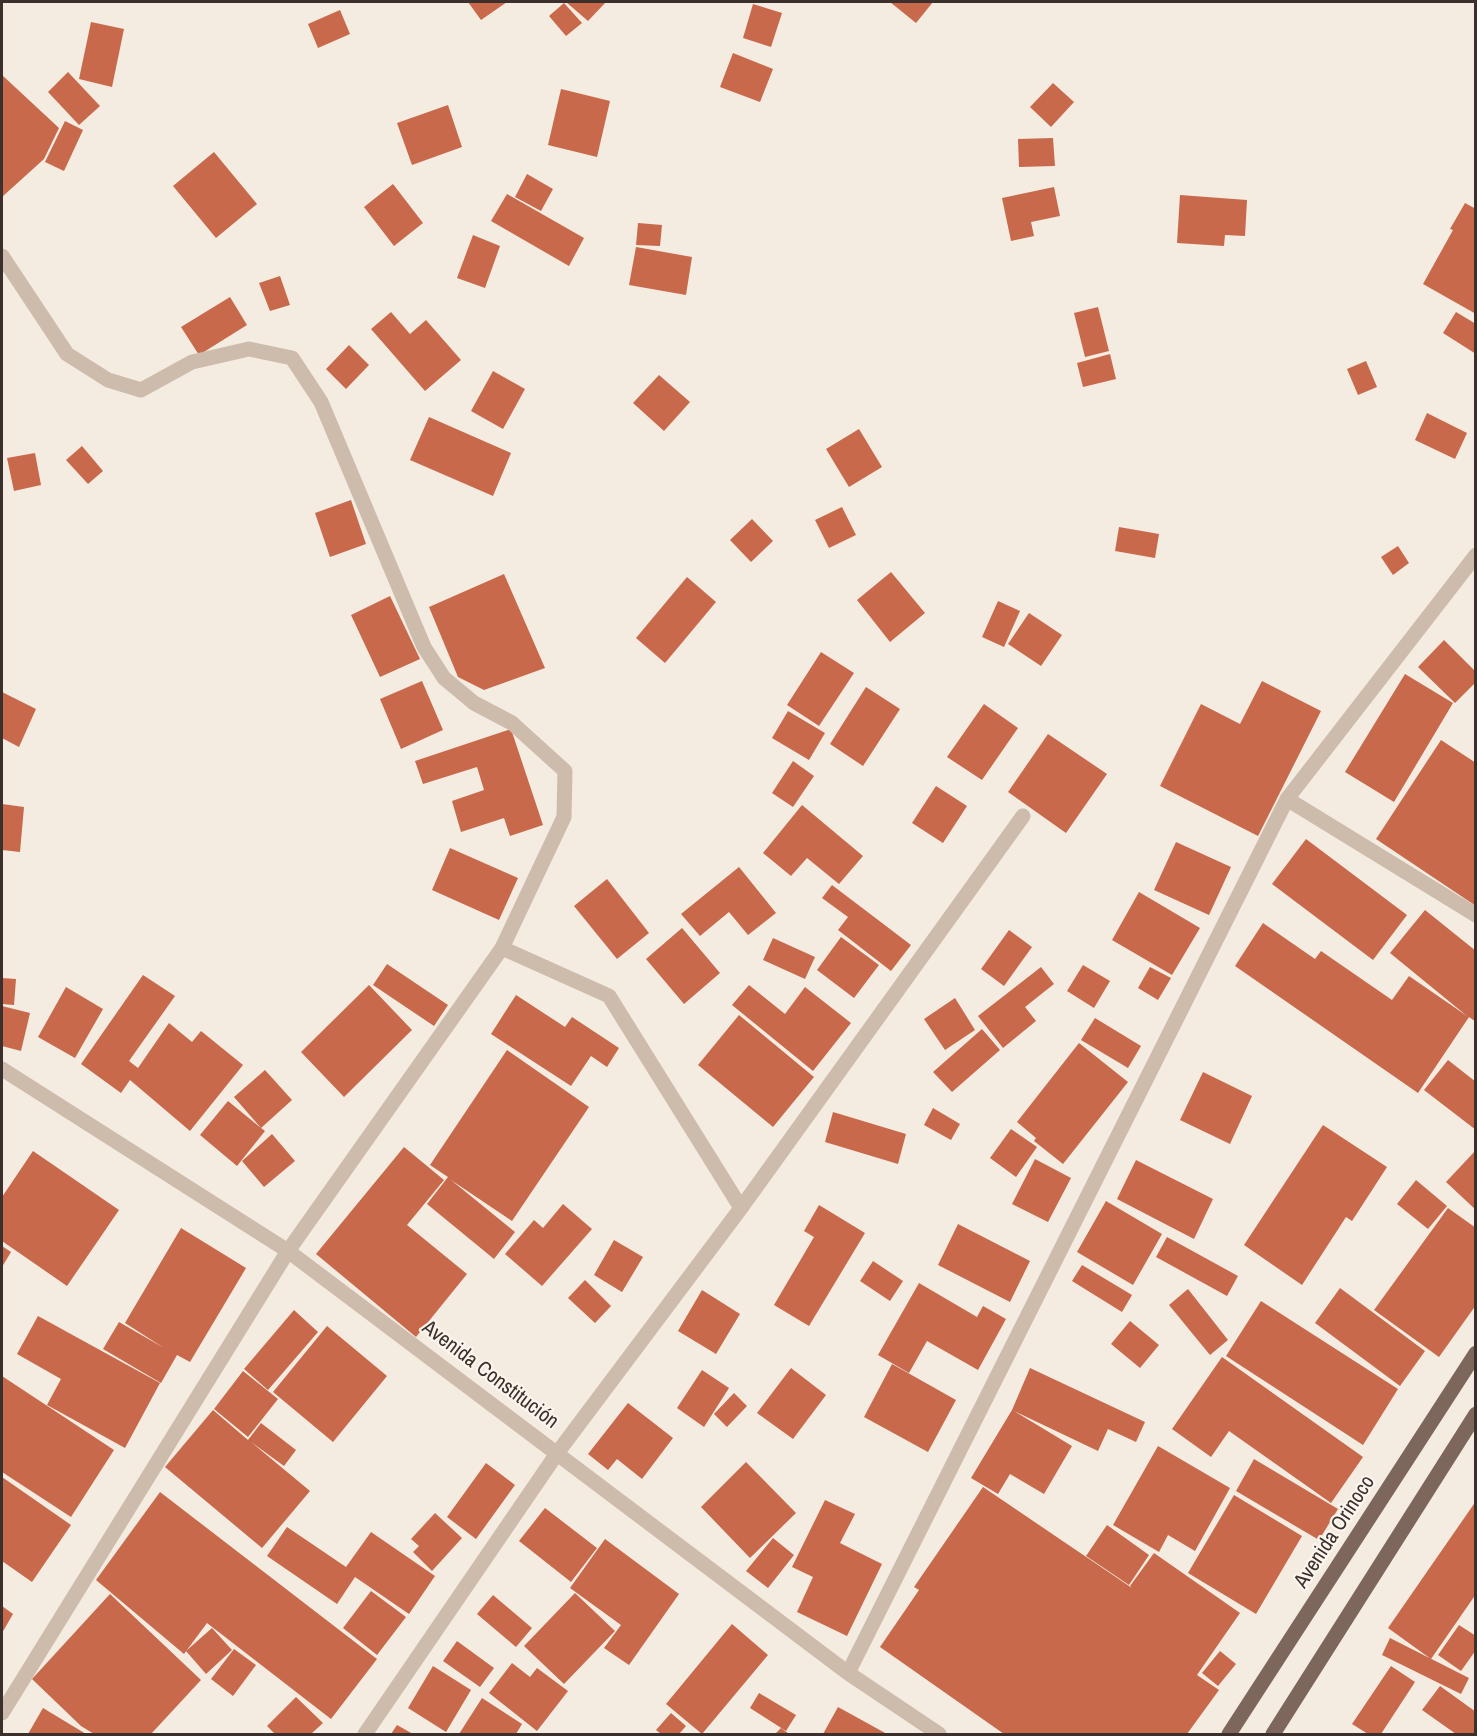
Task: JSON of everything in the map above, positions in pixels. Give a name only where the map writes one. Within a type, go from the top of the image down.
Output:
[{"type":"main road","name":"Avenida Orinoco","points":[[1229,1734],[1476,1353]]},
{"type":"main road","points":[[1273,1734],[1476,1414]]},
{"type":"street","points":[[2,256],[67,354],[108,380],[141,390],[192,362],[249,349],[292,358],[321,402],[424,647],[444,678],[474,703],[512,723],[565,771],[564,817],[502,948],[288,1251],[2,1713]]},
{"type":"street","points":[[848,1673],[1287,799],[1476,555]]},
{"type":"street","points":[[1287,799],[1476,915]]},
{"type":"street","points":[[365,1734],[558,1452],[741,1208],[1023,816]]},
{"type":"street","points":[[502,948],[609,996],[741,1208]]},
{"type":"street","name":"Avenida Constitución","points":[[2,1069],[288,1251],[558,1452],[848,1673],[938,1734]]},
{"type":"building","points":[[468,2],[507,2],[481,20]]},
{"type":"building","points":[[566,2],[606,2],[588,21]]},
{"type":"building","points":[[890,2],[933,2],[916,23]]},
{"type":"building","points":[[564,3],[582,23],[566,36],[549,16]]},
{"type":"building","points":[[753,4],[782,13],[771,47],[743,38]]},
{"type":"building","points":[[340,10],[350,34],[318,48],[308,24]]},
{"type":"building","points":[[91,22],[124,29],[112,87],[79,79]]},
{"type":"building","points":[[733,53],[773,69],[760,102],[720,87]]},
{"type":"building","points":[[68,72],[100,106],[79,125],[48,92]]},
{"type":"building","points":[[2,75],[59,128],[44,159],[2,197]]},
{"type":"building","points":[[1053,83],[1074,102],[1051,127],[1030,107]]},
{"type":"building","points":[[561,89],[610,101],[597,157],[548,145]]},
{"type":"building","points":[[448,105],[462,147],[412,165],[397,123]]},
{"type":"building","points":[[65,121],[83,130],[64,171],[45,162]]},
{"type":"building","points":[[1053,138],[1055,166],[1019,167],[1018,139]]},
{"type":"building","points":[[214,152],[257,204],[216,238],[173,186]]},
{"type":"building","points":[[527,174],[553,189],[541,211],[515,197]]},
{"type":"building","points":[[393,184],[423,223],[394,246],[364,207]]},
{"type":"building","points":[[1054,187],[1060,216],[1031,222],[1034,236],[1011,241],[1002,198]]},
{"type":"building","points":[[507,194],[584,238],[569,266],[491,221]]},
{"type":"building","points":[[1180,195],[1247,200],[1245,236],[1225,235],[1224,246],[1177,243]]},
{"type":"building","points":[[1465,203],[1476,209],[1476,314],[1423,284]]},
{"type":"building","points":[[638,223],[662,225],[660,246],[636,245]]},
{"type":"building","points":[[473,235],[500,246],[485,288],[457,278]]},
{"type":"building","points":[[636,247],[692,257],[686,295],[629,285]]},
{"type":"building","points":[[280,276],[290,305],[270,311],[259,283]]},
{"type":"building","points":[[230,297],[247,325],[199,355],[181,327]]},
{"type":"building","points":[[1098,307],[1109,351],[1085,357],[1074,313]]},
{"type":"building","points":[[391,312],[410,334],[426,320],[461,360],[425,391],[371,329]]},
{"type":"building","points":[[1456,312],[1476,324],[1476,354],[1443,333]]},
{"type":"building","points":[[349,345],[369,365],[346,389],[326,369]]},
{"type":"building","points":[[1110,354],[1116,379],[1083,387],[1077,363]]},
{"type":"building","points":[[1366,361],[1377,387],[1358,395],[1347,369]]},
{"type":"building","points":[[493,371],[525,389],[503,429],[471,411]]},
{"type":"building","points":[[659,375],[690,402],[664,431],[633,403]]},
{"type":"building","points":[[1427,413],[1467,433],[1455,459],[1415,440]]},
{"type":"building","points":[[429,417],[511,453],[493,496],[410,460]]},
{"type":"building","points":[[859,429],[882,467],[849,487],[826,449]]},
{"type":"building","points":[[82,446],[103,471],[88,484],[66,460]]},
{"type":"building","points":[[35,453],[41,485],[14,491],[7,458]]},
{"type":"building","points":[[351,500],[366,544],[330,557],[315,513]]},
{"type":"building","points":[[842,507],[856,535],[829,548],[815,520]]},
{"type":"building","points":[[752,519],[773,541],[751,562],[730,540]]},
{"type":"building","points":[[1119,527],[1159,534],[1155,558],[1115,551]]},
{"type":"building","points":[[1398,546],[1409,563],[1393,575],[1381,557]]},
{"type":"building","points":[[891,572],[925,613],[890,642],[857,600]]},
{"type":"building","points":[[504,574],[545,668],[484,690],[458,677],[429,607]]},
{"type":"building","points":[[687,577],[716,602],[665,663],[636,638]]},
{"type":"building","points":[[390,596],[420,659],[380,677],[351,615]]},
{"type":"building","points":[[998,601],[1020,611],[1004,647],[982,637]]},
{"type":"building","points":[[1029,613],[1062,635],[1041,666],[1008,644]]},
{"type":"building","points":[[1444,640],[1476,672],[1476,682],[1455,703],[1418,667]]},
{"type":"building","points":[[821,652],[854,673],[819,726],[787,705]]},
{"type":"building","points":[[1405,674],[1453,703],[1394,802],[1345,772]]},
{"type":"building","points":[[422,681],[443,730],[401,749],[380,699]]},
{"type":"building","points":[[1262,681],[1321,711],[1258,836],[1160,786],[1201,704],[1240,724]]},
{"type":"building","points":[[866,687],[900,709],[863,766],[830,744]]},
{"type":"building","points":[[2,692],[36,709],[19,747],[2,738]]},
{"type":"building","points":[[984,704],[1018,728],[982,780],[947,757]]},
{"type":"building","points":[[788,711],[825,733],[809,760],[772,738]]},
{"type":"building","points":[[511,729],[543,825],[510,836],[504,818],[461,832],[452,801],[484,790],[477,767],[423,784],[415,761]]},
{"type":"building","points":[[1048,734],[1107,774],[1066,833],[1008,792]]},
{"type":"building","points":[[1441,740],[1476,763],[1476,906],[1376,839]]},
{"type":"building","points":[[793,761],[814,776],[793,807],[772,793]]},
{"type":"building","points":[[936,786],[967,806],[943,843],[912,823]]},
{"type":"building","points":[[2,804],[24,807],[20,852],[2,850]]},
{"type":"building","points":[[802,805],[863,856],[839,884],[807,858],[791,876],[763,853]]},
{"type":"building","points":[[1306,839],[1407,915],[1373,960],[1272,884]]},
{"type":"building","points":[[1176,842],[1231,867],[1209,915],[1154,890]]},
{"type":"building","points":[[450,848],[518,878],[499,920],[432,890]]},
{"type":"building","points":[[739,867],[776,913],[748,935],[729,912],[700,936],[681,914]]},
{"type":"building","points":[[607,879],[649,933],[617,959],[574,906]]},
{"type":"building","points":[[832,885],[911,945],[891,971],[838,930],[848,917],[822,898]]},
{"type":"building","points":[[1139,892],[1200,928],[1172,975],[1112,940]]},
{"type":"building","points":[[1425,910],[1476,951],[1476,1022],[1469,1017],[1418,1093],[1235,966],[1263,923],[1315,959],[1321,951],[1392,1000],[1409,976],[1467,1016],[1390,953]]},
{"type":"building","points":[[682,928],[720,973],[684,1004],[646,959]]},
{"type":"building","points":[[1009,930],[1032,947],[1004,986],[981,969]]},
{"type":"building","points":[[841,937],[879,965],[854,998],[817,970]]},
{"type":"building","points":[[773,938],[815,957],[805,979],[763,960]]},
{"type":"building","points":[[387,964],[448,1005],[434,1026],[373,985]]},
{"type":"building","points":[[1083,965],[1110,981],[1094,1008],[1067,991]]},
{"type":"building","points":[[1041,967],[1054,984],[1025,1007],[1036,1021],[1003,1048],[978,1016]]},
{"type":"building","points":[[1150,967],[1171,978],[1158,1000],[1138,988]]},
{"type":"building","points":[[143,975],[175,996],[129,1061],[138,1068],[169,1023],[192,1042],[201,1031],[243,1065],[190,1131],[130,1080],[121,1093],[81,1064]]},
{"type":"building","points":[[2,978],[16,979],[14,1005],[2,1004]]},
{"type":"building","points":[[369,985],[412,1030],[344,1097],[301,1052]]},
{"type":"building","points":[[749,985],[785,1014],[805,987],[851,1023],[813,1071],[732,1005]]},
{"type":"building","points":[[66,987],[103,1009],[75,1058],[38,1037]]},
{"type":"building","points":[[516,995],[565,1027],[572,1017],[619,1048],[607,1067],[591,1056],[571,1086],[491,1034]]},
{"type":"building","points":[[955,998],[975,1030],[945,1050],[924,1019]]},
{"type":"building","points":[[2,1006],[30,1013],[21,1051],[2,1046]]},
{"type":"building","points":[[739,1015],[814,1077],[773,1127],[698,1065]]},
{"type":"building","points":[[1095,1018],[1141,1046],[1128,1068],[1081,1040]]},
{"type":"building","points":[[982,1029],[1000,1050],[952,1092],[933,1072]]},
{"type":"building","points":[[1079,1043],[1128,1082],[1063,1164],[1034,1141],[1036,1138],[1017,1122]]},
{"type":"building","points":[[507,1050],[589,1107],[512,1221],[451,1180],[515,1232],[494,1259],[427,1204],[448,1177],[430,1165]]},
{"type":"building","points":[[1448,1060],[1476,1082],[1476,1130],[1424,1090]]},
{"type":"building","points":[[265,1070],[292,1100],[261,1128],[234,1097]]},
{"type":"building","points":[[1203,1072],[1252,1096],[1230,1144],[1180,1120]]},
{"type":"building","points":[[228,1101],[265,1131],[237,1166],[200,1135]]},
{"type":"building","points":[[933,1108],[960,1124],[951,1140],[924,1125]]},
{"type":"building","points":[[833,1112],[906,1134],[898,1164],[825,1142]]},
{"type":"building","points":[[1323,1125],[1387,1167],[1352,1221],[1346,1217],[1302,1285],[1244,1245]]},
{"type":"building","points":[[1011,1129],[1037,1147],[1016,1177],[990,1158]]},
{"type":"building","points":[[272,1134],[295,1161],[264,1187],[242,1161]]},
{"type":"building","points":[[404,1147],[444,1180],[407,1225],[467,1274],[416,1337],[316,1254]]},
{"type":"building","points":[[1476,1150],[1476,1210],[1446,1182]]},
{"type":"building","points":[[33,1151],[119,1210],[67,1286],[2,1241],[2,1197]]},
{"type":"building","points":[[1035,1159],[1071,1178],[1048,1222],[1012,1204]]},
{"type":"building","points":[[1136,1160],[1213,1199],[1194,1239],[1117,1199]]},
{"type":"building","points":[[1416,1180],[1447,1206],[1428,1229],[1397,1204]]},
{"type":"building","points":[[1106,1201],[1162,1234],[1133,1285],[1077,1252]]},
{"type":"building","points":[[563,1204],[592,1229],[542,1286],[505,1254],[534,1220],[543,1228]]},
{"type":"building","points":[[819,1205],[865,1233],[809,1326],[774,1305],[814,1237],[804,1231]]},
{"type":"building","points":[[1448,1208],[1476,1228],[1476,1305],[1439,1357],[1374,1310]]},
{"type":"building","points":[[958,1224],[1030,1261],[1010,1302],[938,1265]]},
{"type":"building","points":[[181,1228],[246,1268],[190,1362],[177,1355],[161,1383],[103,1349],[119,1322],[164,1348],[125,1323]]},
{"type":"building","points":[[1167,1237],[1238,1276],[1227,1296],[1156,1257]]},
{"type":"building","points":[[614,1240],[643,1257],[622,1292],[594,1275]]},
{"type":"building","points":[[2,1246],[11,1252],[2,1267]]},
{"type":"building","points":[[873,1261],[903,1281],[890,1301],[860,1281]]},
{"type":"building","points":[[1082,1265],[1132,1295],[1122,1312],[1072,1281]]},
{"type":"building","points":[[585,1280],[611,1306],[595,1323],[568,1298]]},
{"type":"building","points":[[919,1283],[977,1317],[983,1306],[1006,1319],[978,1370],[927,1341],[909,1373],[878,1355]]},
{"type":"building","points":[[1340,1288],[1425,1351],[1400,1386],[1315,1323]]},
{"type":"building","points":[[1188,1289],[1228,1340],[1210,1355],[1169,1305]]},
{"type":"building","points":[[702,1290],[740,1314],[716,1354],[678,1331]]},
{"type":"building","points":[[1261,1301],[1398,1389],[1363,1445],[1226,1356]]},
{"type":"building","points":[[294,1310],[318,1332],[268,1390],[244,1369]]},
{"type":"building","points":[[38,1316],[160,1383],[125,1448],[47,1405],[61,1379],[17,1354]]},
{"type":"building","points":[[1130,1321],[1159,1345],[1140,1368],[1111,1344]]},
{"type":"building","points":[[327,1326],[387,1376],[333,1442],[273,1392]]},
{"type":"building","points":[[1222,1357],[1363,1457],[1331,1503],[1229,1431],[1211,1457],[1172,1429]]},
{"type":"building","points":[[892,1364],[956,1400],[928,1452],[864,1417]]},
{"type":"building","points":[[791,1368],[826,1395],[793,1439],[757,1413]]},
{"type":"building","points":[[1030,1368],[1145,1422],[1136,1442],[1108,1429],[1098,1451],[1014,1411],[1072,1446],[1044,1494],[1010,1474],[998,1494],[971,1478],[1012,1410]]},
{"type":"building","points":[[702,1370],[729,1388],[704,1427],[677,1408]]},
{"type":"building","points":[[243,1371],[278,1399],[248,1437],[214,1409]]},
{"type":"building","points":[[2,1376],[114,1450],[71,1517],[2,1472]]},
{"type":"building","points":[[734,1393],[747,1406],[727,1427],[714,1414]]},
{"type":"building","points":[[628,1403],[673,1438],[642,1479],[617,1459],[608,1470],[588,1454]]},
{"type":"building","points":[[213,1410],[248,1440],[261,1423],[296,1450],[284,1466],[251,1442],[310,1491],[262,1548],[165,1467]]},
{"type":"building","points":[[1158,1446],[1230,1488],[1195,1551],[1168,1535],[1159,1552],[1113,1525]]},
{"type":"building","points":[[1254,1459],[1338,1509],[1319,1540],[1236,1491]]},
{"type":"building","points":[[746,1462],[796,1513],[750,1558],[701,1507]]},
{"type":"building","points":[[486,1463],[515,1485],[476,1539],[447,1517]]},
{"type":"building","points":[[2,1477],[71,1525],[32,1582],[2,1561]]},
{"type":"building","points":[[983,1487],[1132,1588],[1130,1586],[1154,1553],[1240,1613],[1197,1675],[1219,1690],[1187,1734],[1004,1734],[880,1647],[919,1590],[914,1587]]},
{"type":"building","points":[[160,1492],[377,1659],[331,1719],[207,1623],[184,1654],[96,1580]]},
{"type":"building","points":[[1234,1495],[1302,1536],[1256,1614],[1188,1573]]},
{"type":"building","points":[[825,1500],[855,1514],[840,1543],[882,1564],[847,1636],[797,1612],[813,1577],[792,1567]]},
{"type":"building","points":[[1476,1501],[1476,1594],[1431,1659],[1388,1628]]},
{"type":"building","points":[[545,1508],[597,1548],[571,1582],[519,1541]]},
{"type":"building","points":[[435,1513],[462,1538],[432,1571],[413,1552],[419,1546],[411,1539]]},
{"type":"building","points":[[1107,1525],[1149,1555],[1129,1585],[1086,1556]]},
{"type":"building","points":[[287,1527],[346,1567],[371,1532],[435,1576],[409,1614],[355,1577],[337,1604],[267,1556]]},
{"type":"building","points":[[773,1538],[794,1555],[768,1588],[746,1571]]},
{"type":"building","points":[[605,1539],[679,1594],[629,1665],[604,1648],[621,1625],[570,1588]]},
{"type":"building","points":[[371,1591],[406,1617],[377,1655],[343,1628]]},
{"type":"building","points":[[575,1593],[615,1631],[564,1684],[524,1646]]},
{"type":"building","points":[[110,1594],[201,1680],[151,1734],[94,1734],[81,1726],[32,1679]]},
{"type":"building","points":[[493,1595],[532,1628],[516,1647],[477,1614]]},
{"type":"building","points":[[2,1606],[13,1614],[2,1633]]},
{"type":"building","points":[[732,1624],[768,1655],[702,1734],[666,1704]]},
{"type":"building","points":[[1459,1625],[1476,1636],[1476,1650],[1461,1671],[1438,1655]]},
{"type":"building","points":[[212,1628],[232,1650],[206,1674],[186,1651]]},
{"type":"building","points":[[1390,1638],[1469,1678],[1461,1694],[1382,1655]]},
{"type":"building","points":[[457,1641],[494,1668],[480,1687],[443,1661]]},
{"type":"building","points":[[234,1649],[256,1665],[233,1696],[211,1679]]},
{"type":"building","points":[[1220,1651],[1236,1664],[1218,1686],[1202,1673]]},
{"type":"building","points":[[512,1663],[530,1677],[537,1668],[568,1691],[537,1731],[489,1693]]},
{"type":"building","points":[[433,1666],[471,1690],[446,1732],[408,1708]]},
{"type":"building","points":[[1391,1666],[1415,1682],[1381,1734],[1368,1734],[1352,1724]]},
{"type":"building","points":[[1440,1686],[1476,1712],[1476,1734],[1456,1734],[1422,1710]]},
{"type":"building","points":[[759,1693],[796,1715],[786,1731],[750,1708]]},
{"type":"building","points":[[296,1697],[323,1723],[311,1734],[275,1734],[267,1726]]},
{"type":"building","points":[[482,1698],[522,1724],[516,1734],[459,1734]]},
{"type":"building","points":[[838,1707],[887,1734],[823,1734]]},
{"type":"building","points":[[43,1708],[86,1734],[28,1734]]},
{"type":"building","points":[[671,1713],[686,1726],[679,1734],[661,1734],[656,1730]]},
{"type":"building","points":[[397,1725],[413,1734],[391,1734]]},
{"type":"building","points":[[781,1728],[789,1734],[775,1734]]}]
